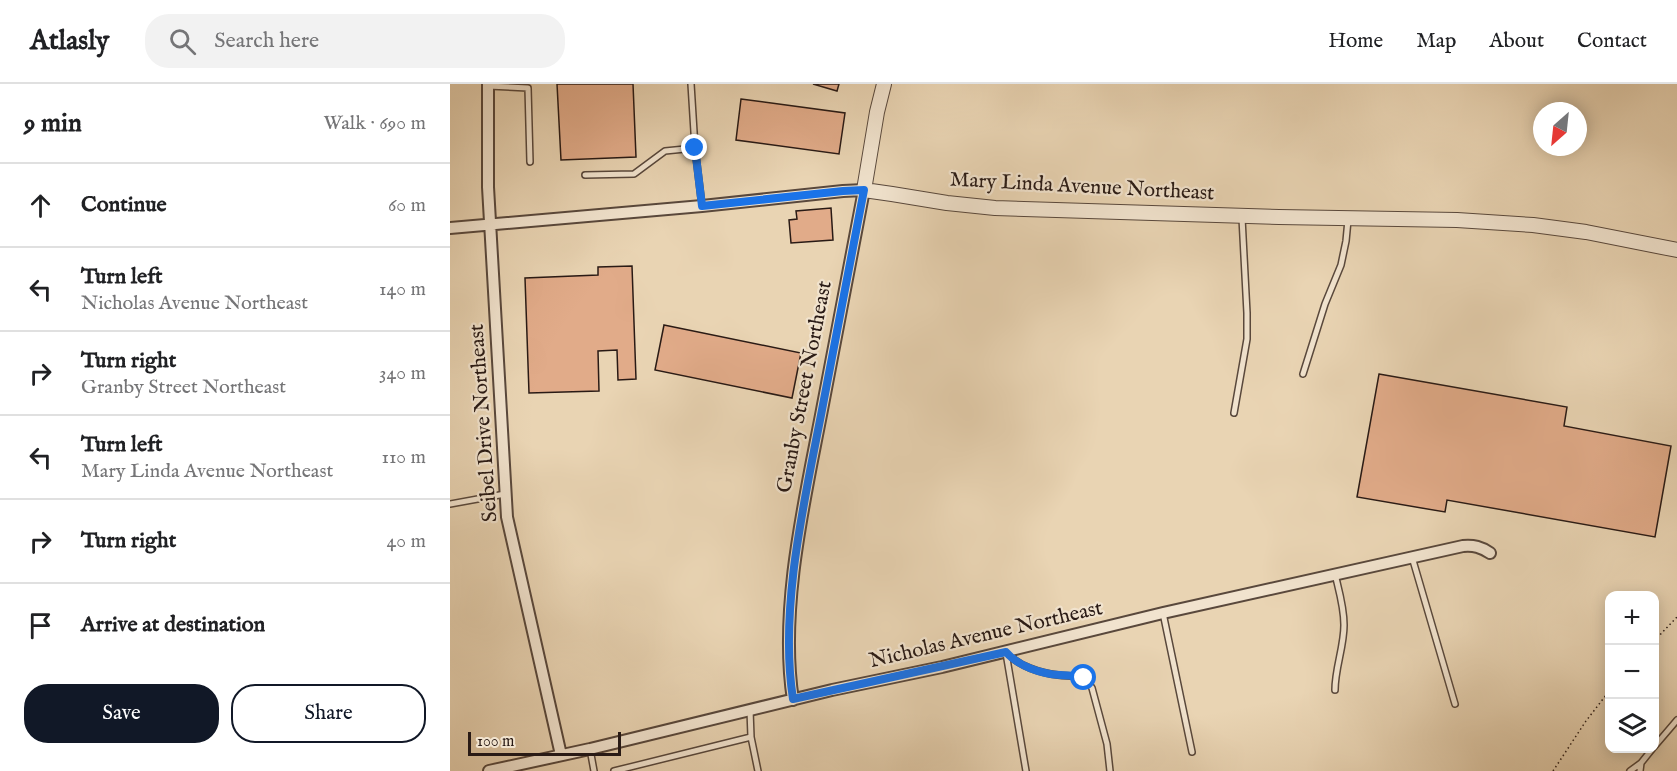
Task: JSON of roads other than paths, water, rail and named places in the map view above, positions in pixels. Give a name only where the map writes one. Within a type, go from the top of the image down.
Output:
[{"type":"street","name":"Granby Street Northeast","points":[[793,699],[790,617],[801,523],[884,84]]},
{"type":"street","name":"Seibel Drive Northeast","points":[[488,85],[488,187],[507,517],[561,755]]},
{"type":"street","name":"Mary Linda Avenue Northeast","points":[[450,228],[864,190],[994,208],[1457,220],[1533,225],[1586,232],[1677,250]]},
{"type":"street","name":"Nicholas Avenue Northeast","points":[[489,771],[1412,557],[1472,545],[1490,553]]},
{"type":"lane","points":[[691,84],[702,206]]},
{"type":"lane","points":[[488,85],[527,86],[530,162]]},
{"type":"lane","points":[[585,175],[634,174],[664,151],[695,148]]},
{"type":"lane","points":[[1234,413],[1247,339],[1242,215]]},
{"type":"lane","points":[[1303,374],[1325,303],[1341,265],[1348,218]]},
{"type":"lane","points":[[450,504],[506,494]]},
{"type":"lane","points":[[1412,557],[1455,704]]},
{"type":"lane","points":[[1335,574],[1343,604],[1344,626],[1335,690]]},
{"type":"lane","points":[[1163,613],[1192,752]]},
{"type":"lane","points":[[1006,652],[1026,771]]},
{"type":"lane","points":[[1006,652],[1017,662],[1046,673],[1078,676],[1090,683],[1107,744],[1110,771]]},
{"type":"lane","points":[[750,710],[751,737],[758,771]]},
{"type":"lane","points":[[1659,742],[1677,720]]},
{"type":"lane","points":[[614,771],[751,737]]},
{"type":"lane","points":[[590,749],[594,771]]},
{"type":"lane","points":[[1630,771],[1650,753]]},
{"type":"lane","points":[[1640,771],[1641,763]]}]
